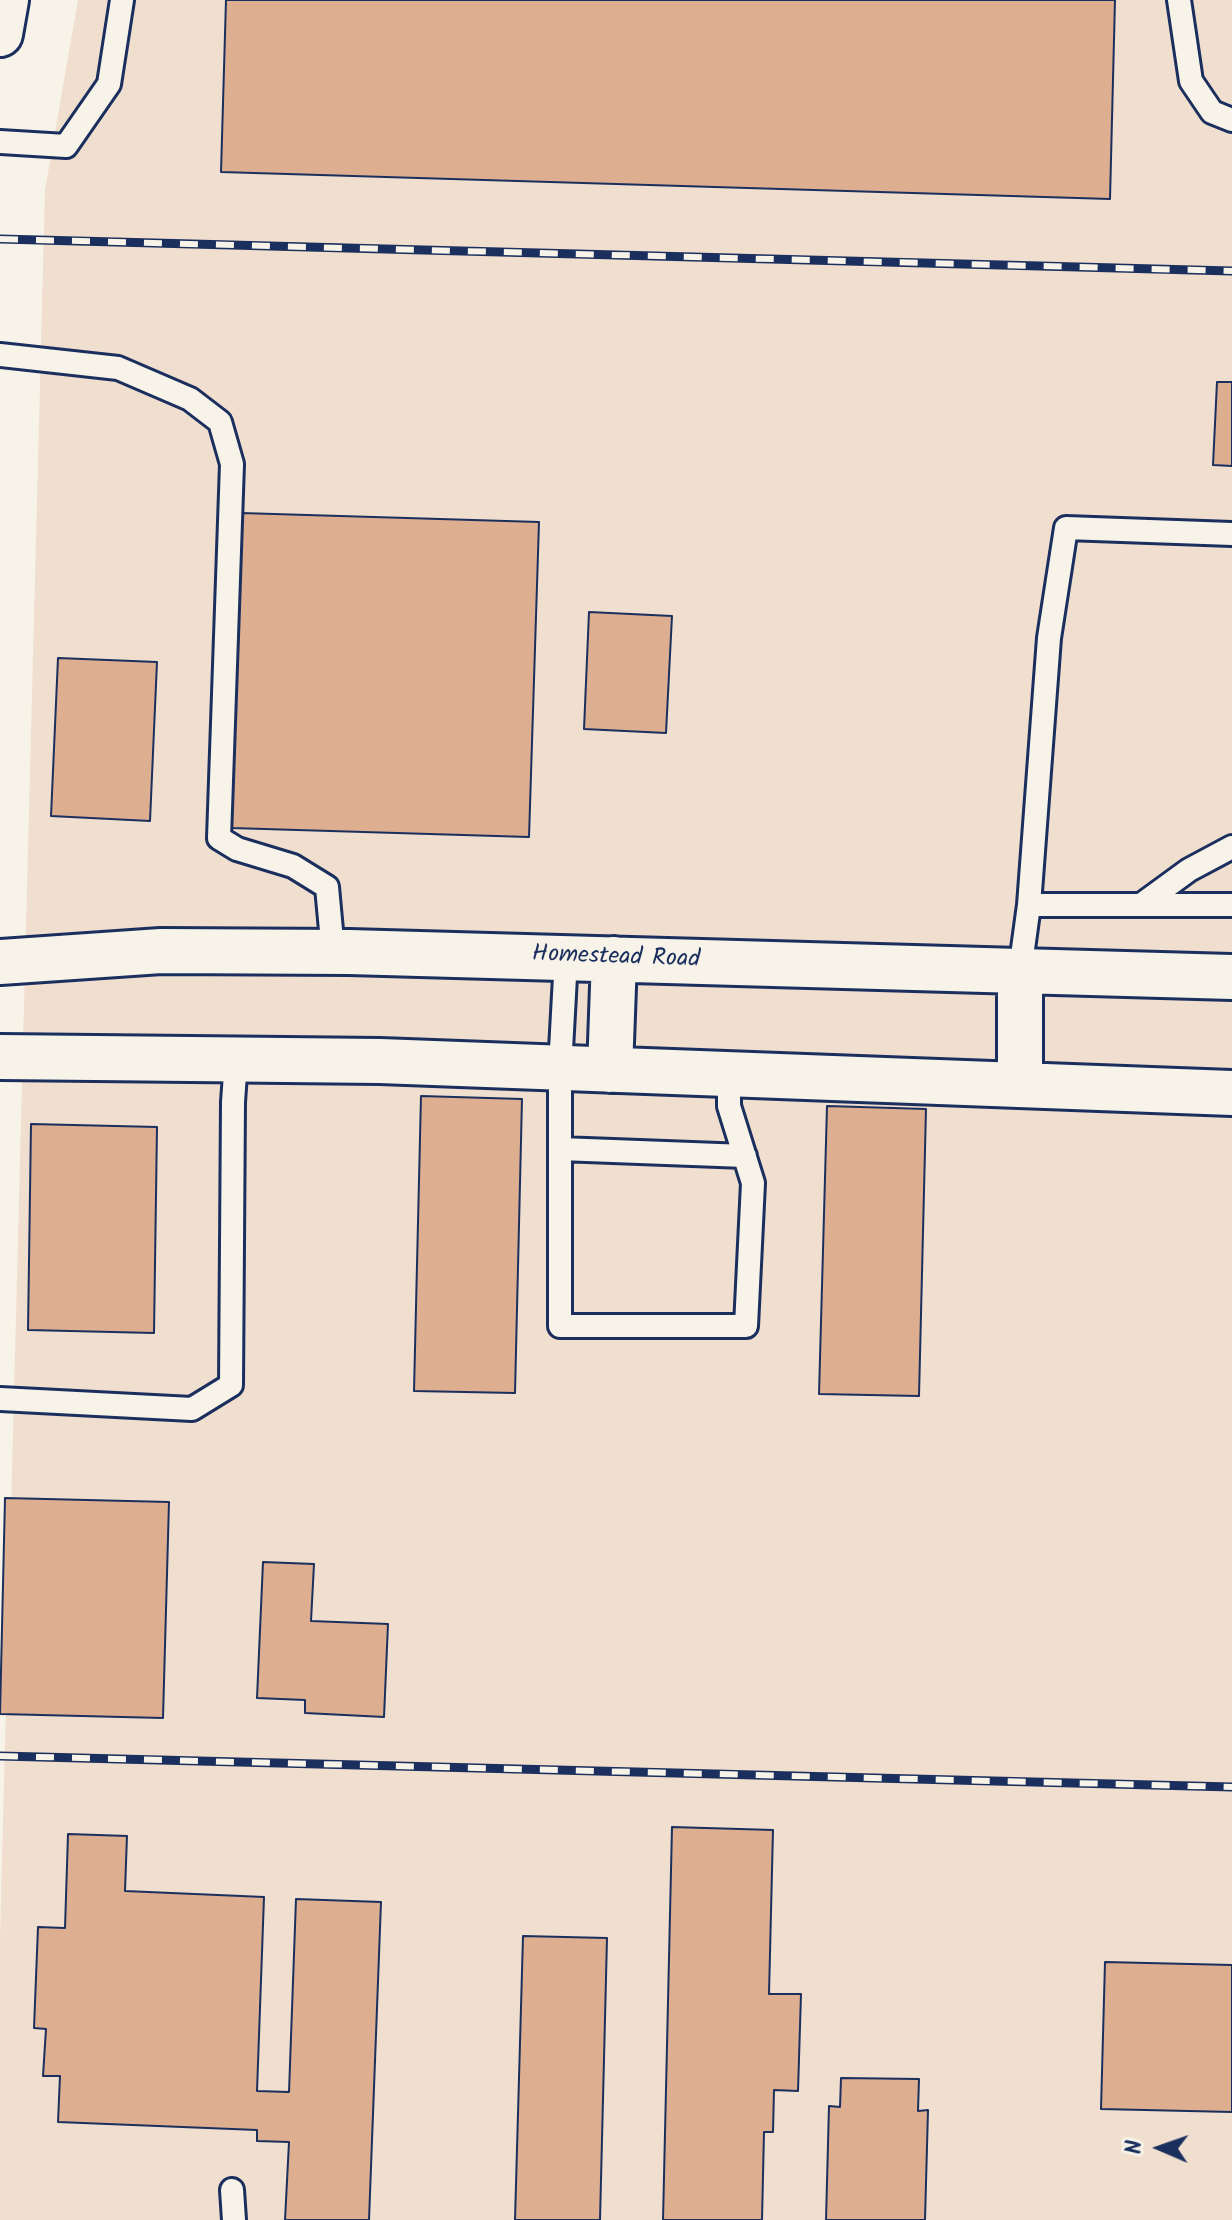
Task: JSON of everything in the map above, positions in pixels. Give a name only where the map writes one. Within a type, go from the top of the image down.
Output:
[{"type":"main road","points":[[0,34],[6,0]]},
{"type":"main road","name":"Homestead Road","points":[[0,962],[161,951],[333,952],[1232,977]]},
{"type":"main road","points":[[610,1070],[614,959]]},
{"type":"main road","points":[[1020,971],[1020,1085]]},
{"type":"main road","points":[[0,1057],[380,1061],[1232,1093]]},
{"type":"lane","points":[[0,142],[66,146],[109,84],[122,0]]},
{"type":"lane","points":[[1179,0],[1191,81],[1212,112],[1232,120]]},
{"type":"lane","points":[[0,355],[118,368],[190,399],[220,422],[232,464],[219,838],[237,849],[293,866],[327,887],[333,952]]},
{"type":"lane","points":[[1020,971],[1029,905],[1049,638],[1066,528],[1232,534]]},
{"type":"lane","points":[[1141,905],[1189,870],[1232,847]]},
{"type":"lane","points":[[1029,905],[1232,905]]},
{"type":"lane","points":[[566,958],[560,1068],[560,1326],[746,1326],[753,1183],[729,1106],[729,1074]]},
{"type":"lane","points":[[0,1399],[192,1409],[231,1385],[236,1060]]},
{"type":"lane","points":[[560,1149],[745,1156]]},
{"type":"lane","points":[[232,2190],[234,2220]]},
{"type":"shaded area","points":[[78,0],[1232,0],[1232,2220],[0,2220],[0,1939],[45,190]]},
{"type":"building","points":[[226,0],[1115,0],[1110,199],[221,172]]},
{"type":"building","points":[[1217,382],[1232,382],[1232,466],[1213,465]]},
{"type":"building","points":[[241,513],[539,522],[529,837],[231,828]]},
{"type":"building","points":[[589,612],[672,616],[666,733],[584,729]]},
{"type":"building","points":[[58,658],[157,662],[150,821],[51,816]]},
{"type":"building","points":[[421,1096],[522,1099],[515,1393],[414,1391]]},
{"type":"building","points":[[827,1106],[926,1109],[919,1396],[819,1394]]},
{"type":"building","points":[[31,1124],[157,1127],[154,1333],[28,1330]]},
{"type":"building","points":[[5,1498],[169,1502],[163,1718],[0,1714]]},
{"type":"building","points":[[263,1562],[314,1564],[311,1621],[388,1624],[384,1717],[305,1713],[305,1700],[257,1698]]},
{"type":"building","points":[[672,1827],[773,1830],[769,1994],[801,1994],[798,2091],[774,2090],[773,2132],[764,2132],[762,2220],[663,2220]]},
{"type":"building","points":[[68,1834],[127,1836],[125,1891],[264,1897],[257,2091],[289,2092],[296,1899],[381,1902],[369,2220],[285,2220],[289,2142],[257,2141],[257,2130],[58,2122],[60,2076],[43,2076],[46,2029],[34,2028],[38,1927],[65,1928]]},
{"type":"building","points":[[523,1936],[607,1938],[600,2220],[515,2220]]},
{"type":"building","points":[[1105,1962],[1232,1965],[1232,2112],[1101,2109]]},
{"type":"building","points":[[841,2078],[919,2079],[918,2111],[928,2110],[925,2220],[826,2220],[829,2106],[840,2107]]},
{"type":"railway","points":[[0,239],[1232,271]]},
{"type":"railway","points":[[0,1756],[1232,1787]]}]
